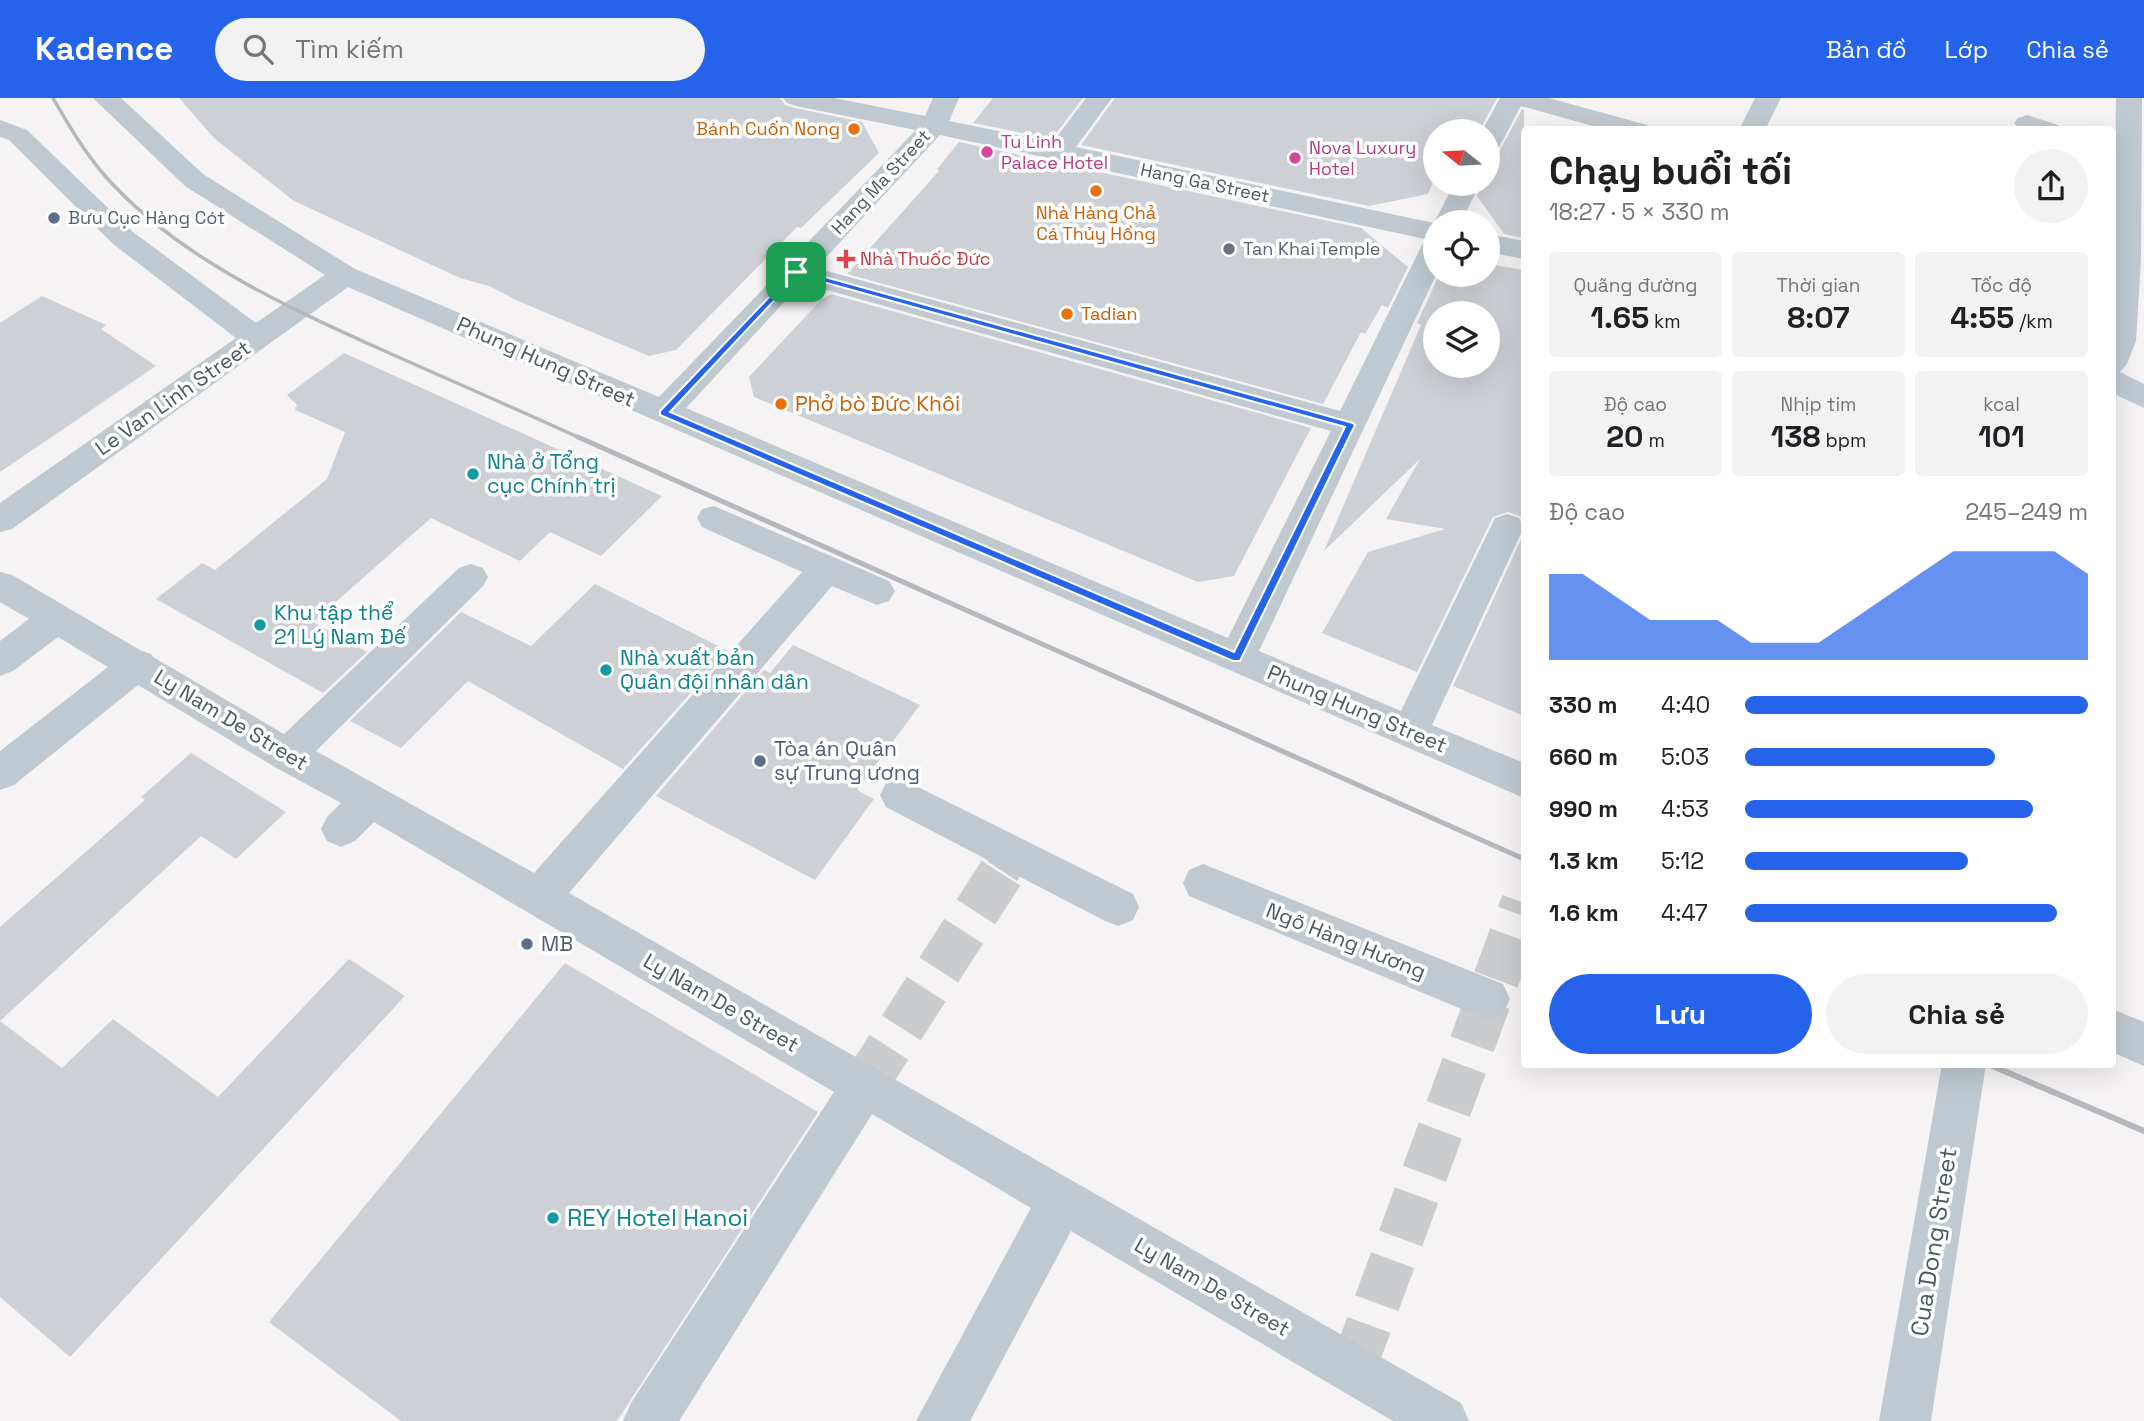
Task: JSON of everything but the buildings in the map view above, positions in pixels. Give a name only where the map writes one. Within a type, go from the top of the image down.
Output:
[{"type":"street","name":"Phung Hung Street","points":[[106,98],[194,180],[345,275],[1521,780]]},
{"type":"street","name":"Hang Ga Street","points":[[796,98],[1060,151],[1423,229]]},
{"type":"street","name":"Hang Ma Street","points":[[663,413],[933,126],[946,98]]},
{"type":"street","points":[[1060,151],[1099,98]]},
{"type":"street","points":[[1500,122],[1513,98]]},
{"type":"street","points":[[1520,98],[1623,126]]},
{"type":"street","points":[[1754,126],[1768,98]]},
{"type":"street","points":[[2116,354],[2121,341],[2128,261],[2119,149],[2129,98]]},
{"type":"street","points":[[0,128],[18,135],[123,238],[256,338]]},
{"type":"street","points":[[1500,245],[1521,249]]},
{"type":"street","points":[[796,272],[1350,425]]},
{"type":"street","points":[[1237,658],[1423,272]]},
{"type":"street","name":"Le Van Linh Street","points":[[0,520],[345,275]]},
{"type":"street","points":[[2116,379],[2144,382]]},
{"type":"street","points":[[2116,381],[2144,397]]},
{"type":"street","points":[[714,518],[877,590]]},
{"type":"street","points":[[1410,732],[1507,527]]},
{"type":"street","points":[[539,897],[827,568]]},
{"type":"street","points":[[288,755],[471,577]]},
{"type":"street","name":"Ly Nam De Street","points":[[0,585],[138,664],[288,755],[370,799],[1443,1421]]},
{"type":"street","points":[[0,661],[58,618]]},
{"type":"street","points":[[0,773],[138,664]]},
{"type":"street","points":[[900,795],[1118,907]]},
{"type":"street","points":[[341,830],[370,799]]},
{"type":"street","name":"Ngõ Hàng Hương","points":[[1203,883],[1488,999]]},
{"type":"street","points":[[2116,1017],[2144,1020]]},
{"type":"street","points":[[2116,1032],[2144,1044]]},
{"type":"street","name":"Cua Dong Street","points":[[1905,1421],[1963,1068]]},
{"type":"street","points":[[649,1421],[864,1086]]},
{"type":"street","points":[[942,1421],[1062,1199]]},
{"type":"tunnel","points":[[1002,871],[1014,853]]},
{"type":"tunnel","points":[[864,1086],[1003,870]]},
{"type":"tunnel","points":[[1353,1368],[1521,911]]},
{"type":"railway","points":[[53,98],[84,149],[106,177],[169,235],[205,259],[242,282],[320,321],[582,439]]},
{"type":"railway","points":[[578,437],[1521,858]]},
{"type":"railway","points":[[1997,1068],[2144,1131]]},
{"type":"place","name":"Bánh Cuốn Nong","points":[[854,129]]},
{"type":"place","name":"Tu Linh Palace Hotel","points":[[987,152]]},
{"type":"place","name":"Nova Luxury Hotel","points":[[1295,158]]},
{"type":"place","name":"Nhà Hàng Chả Cá Thủy Hồng","points":[[1096,191]]},
{"type":"place","name":"Bưu Cục Hàng Cót","points":[[54,218]]},
{"type":"place","name":"Tan Khai Temple","points":[[1229,249]]},
{"type":"place","name":"Nhà Thuốc Đức","points":[[846,259]]},
{"type":"place","name":"Tadian","points":[[1067,314]]},
{"type":"place","name":"Phở bò Đức Khôi","points":[[781,404]]},
{"type":"place","name":"Nhà ở Tổng cục Chính trị","points":[[473,474]]},
{"type":"place","name":"Khu tập thể 21 Lý Nam Đế","points":[[260,625]]},
{"type":"place","name":"Nhà xuất bản Quân đội nhân dân","points":[[606,670]]},
{"type":"place","name":"Tòa án Quân sự Trung ương","points":[[760,761]]},
{"type":"place","name":"MB","points":[[527,944]]},
{"type":"place","name":"REY Hotel Hanoi","points":[[553,1218]]},
{"type":"route","points":[[796,272],[1350,425],[1237,658],[663,413],[796,272]]}]
